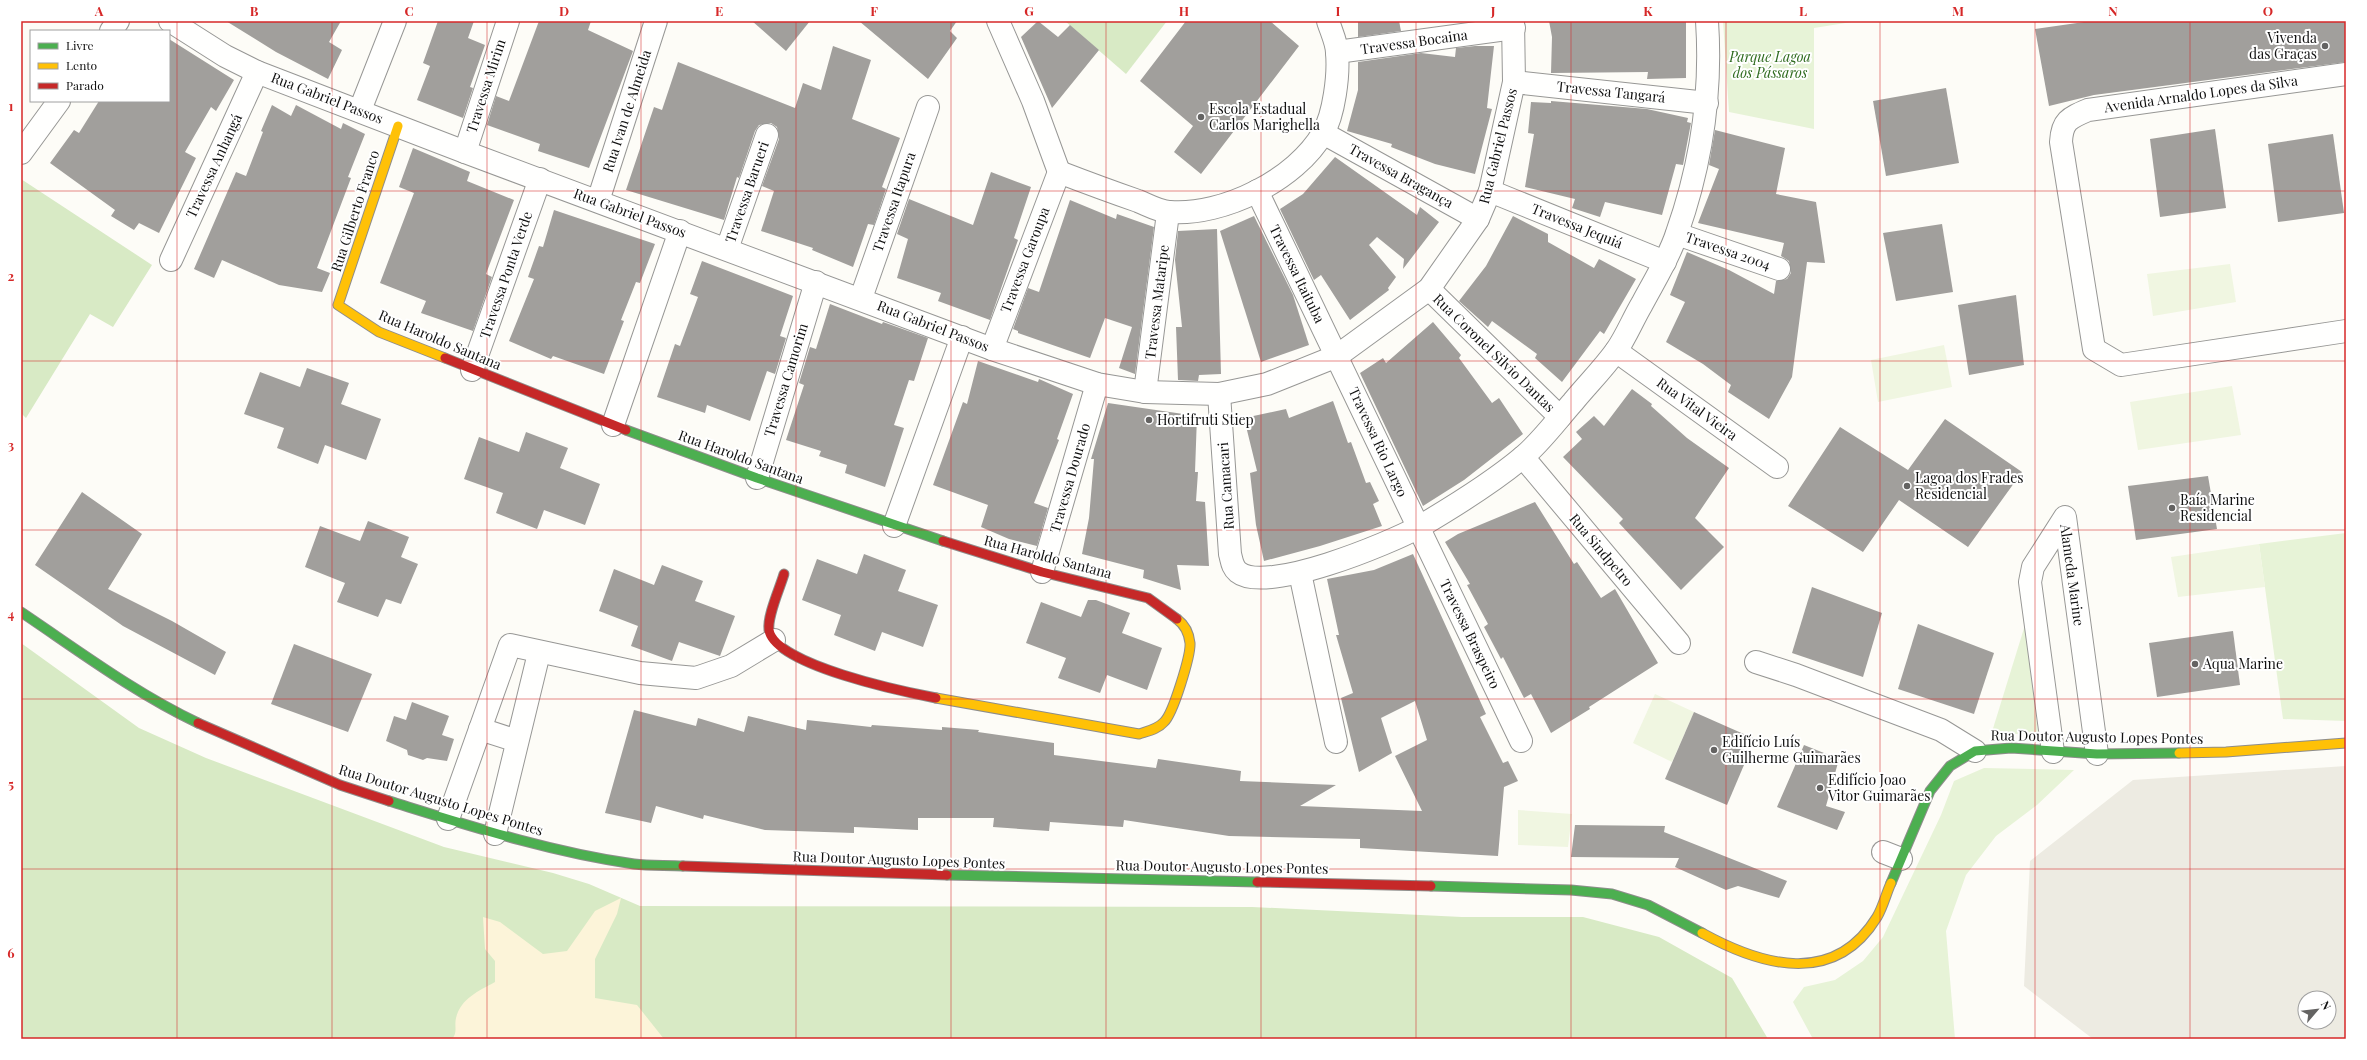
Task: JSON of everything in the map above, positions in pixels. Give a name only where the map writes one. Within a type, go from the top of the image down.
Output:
[{"type":"street","points":[[112,30],[118,21]]},
{"type":"street","name":"Rua Gabriel Passos","points":[[170,21],[225,56],[257,72],[360,110],[465,152],[861,298],[992,349],[1097,384],[1145,392],[1219,394],[1267,384],[1338,356],[1429,289],[1478,219],[1490,191],[1514,82],[1514,25]]},
{"type":"street","points":[[360,110],[395,21]]},
{"type":"street","name":"Travessa Mirim","points":[[465,152],[508,21]]},
{"type":"street","name":"Rua Ivan de Almeida","points":[[598,201],[656,21]]},
{"type":"street","points":[[998,21],[1033,101],[1058,172],[1168,212],[1197,211],[1220,206],[1257,191],[1302,159],[1323,133],[1332,104],[1337,52],[1328,21]]},
{"type":"street","points":[[1336,742],[1300,573],[1378,547],[1418,528],[1462,500],[1524,457],[1560,417],[1616,350],[1665,262],[1677,234],[1697,165],[1707,103],[1707,21]]},
{"type":"street","name":"Travessa Bocaina","points":[[1337,52],[1514,25]]},
{"type":"street","name":"Travessa Anhangá","points":[[171,260],[257,72]]},
{"type":"street","name":"Avenida Arnaldo Lopes da Silva","points":[[2346,74],[2100,108],[2072,117],[2062,127],[2061,142],[2094,348],[2121,365],[2346,331]]},
{"type":"street","name":"Travessa Tangará","points":[[1514,82],[1707,103]]},
{"type":"street","points":[[21,153],[58,102]]},
{"type":"street","name":"Travessa Itapura","points":[[861,298],[928,107]]},
{"type":"street","name":"Rua Gilberto Franco","points":[[338,305],[398,126]]},
{"type":"street","name":"Travessa Bragança","points":[[1323,133],[1478,219]]},
{"type":"street","name":"Travessa Barueri","points":[[727,249],[767,136]]},
{"type":"street","name":"Travessa Garoupa","points":[[992,349],[1058,172]]},
{"type":"street","name":"Travessa Ponta Verde","points":[[472,370],[540,179]]},
{"type":"street","name":"Travessa Itaituba","points":[[1257,191],[1338,356]]},
{"type":"street","name":"Travessa Jequiá","points":[[1490,191],[1665,262]]},
{"type":"street","name":"Travessa Mataripe","points":[[1145,392],[1168,212]]},
{"type":"street","points":[[613,425],[680,231]]},
{"type":"street","name":"Travessa 2004","points":[[1677,234],[1779,269]]},
{"type":"street","name":"Travessa Camorim","points":[[757,478],[816,282]]},
{"type":"street","name":"Rua Coronel Silvio Dantas","points":[[1429,289],[1560,417]]},
{"type":"street","name":"Rua Haroldo Santana","points":[[338,305],[379,332],[613,425],[757,478],[894,526],[1042,572],[1148,598],[1169,611],[1179,620],[1188,632],[1190,645],[1171,713],[1159,727],[1145,733],[1100,728],[884,688],[828,670],[793,654],[774,640]]},
{"type":"street","points":[[894,526],[962,337]]},
{"type":"street","name":"Rua Vital Vieira","points":[[1616,350],[1777,467]]},
{"type":"street","name":"Travessa Rio Largo","points":[[1338,356],[1418,528]]},
{"type":"street","name":"Travessa Dourado","points":[[1042,572],[1097,384]]},
{"type":"street","name":"Rua Camacari","points":[[1219,394],[1230,554],[1233,566],[1240,573],[1247,576],[1260,578],[1300,573]]},
{"type":"street","name":"Rua Sindpetro","points":[[1524,457],[1679,643]]},
{"type":"street","name":"Alameda Marine","points":[[2053,752],[2030,582],[2033,567],[2065,517],[2097,754]]},
{"type":"street","name":"Travessa Braspeiro","points":[[1418,528],[1521,741]]},
{"type":"street","points":[[448,819],[510,645],[640,673],[696,678],[731,666],[774,640],[770,630],[770,619],[784,574]]},
{"type":"street","name":"Rua Doutor Augusto Lopes Pontes","points":[[21,612],[129,685],[173,711],[244,744],[340,785],[495,834],[543,846],[636,864],[847,873],[1501,887],[1593,892],[1625,897],[1658,909],[1737,951],[1759,960],[1795,965],[1818,962],[1836,956],[1853,945],[1867,931],[1877,916],[1892,855],[1930,791],[1940,776],[1950,766],[1975,751],[2011,748],[2097,754],[2226,752],[2346,743]]},
{"type":"street","points":[[495,834],[538,652]]},
{"type":"street","points":[[1756,662],[1796,675],[1940,730],[1975,751]]},
{"type":"street","points":[[480,729],[517,741]]},
{"type":"green space","points":[[1065,21],[1167,21],[1126,74]]},
{"type":"green space","name":"Parque Lagoa dos Pássaros","points":[[1723,21],[1858,21],[1814,28],[1814,129],[1729,112]]},
{"type":"green space","points":[[21,179],[152,265],[113,327],[90,314],[26,418],[21,413]]},
{"type":"green space","points":[[2230,264],[2236,302],[2153,316],[2147,274]]},
{"type":"green space","points":[[1944,345],[1952,387],[1878,402],[1871,360]]},
{"type":"green space","points":[[2232,386],[2241,435],[2138,450],[2130,402]]},
{"type":"green space","points":[[2346,533],[2346,721],[2283,719],[2259,544]]},
{"type":"green space","points":[[2259,544],[2265,587],[2178,597],[2171,557]]},
{"type":"green space","points":[[2025,625],[2038,733],[1991,735]]},
{"type":"green space","points":[[21,643],[139,728],[206,758],[444,847],[553,873],[589,884],[640,906],[1252,907],[1462,917],[1583,917],[1659,937],[1732,978],[1768,1039],[21,1039]]},
{"type":"green space","points":[[1655,694],[1694,712],[1672,762],[1633,743]]},
{"type":"green space","points":[[1984,768],[2074,770],[2037,805],[1996,836],[1966,875],[1946,931],[1955,1039],[1813,1039],[1793,1002],[1804,987],[1835,980],[1863,961],[1883,937],[1941,815],[1954,781]]},
{"type":"green space","points":[[1518,810],[1572,814],[1568,847],[1518,845]]},
{"type":"sand","points":[[621,898],[617,914],[595,959],[595,998],[637,1005],[664,1039],[452,1039],[454,1036],[458,1011],[462,1005],[471,996],[495,982],[495,961],[485,949],[483,917],[500,922],[543,954],[567,951],[595,911]]},
{"type":"shaded area","points":[[2346,766],[2346,1039],[2093,1039],[2024,986],[2030,861],[2133,780]]},
{"type":"building","points":[[226,21],[341,21],[329,42],[342,50],[328,79],[276,52]]},
{"type":"building","points":[[438,21],[474,21],[468,38],[485,45],[470,87],[473,88],[463,118],[417,100],[430,66],[423,63]]},
{"type":"building","points":[[539,21],[591,21],[588,30],[633,51],[589,168],[538,151],[540,144],[487,125],[496,96],[509,101]]},
{"type":"building","points":[[752,21],[810,21],[786,51]]},
{"type":"building","points":[[859,21],[957,21],[950,31],[957,38],[928,79]]},
{"type":"building","points":[[1038,21],[1058,37],[1070,25],[1099,50],[1052,108],[1021,37]]},
{"type":"building","points":[[1186,21],[1270,21],[1299,46],[1201,174],[1174,152],[1193,126],[1140,81]]},
{"type":"building","points":[[1358,21],[1399,21],[1401,31],[1358,37]]},
{"type":"building","points":[[1549,21],[1686,21],[1686,78],[1647,79],[1648,72],[1551,73],[1552,37]]},
{"type":"building","points":[[2091,21],[2346,21],[2346,62],[2094,95],[2049,106],[2035,29]]},
{"type":"building","points":[[170,40],[234,80],[216,111],[211,107],[185,152],[196,158],[159,233],[139,223],[134,230],[111,216],[115,210],[50,163],[74,130],[79,133],[98,102],[170,102]]},
{"type":"building","points":[[833,46],[871,60],[852,119],[900,138],[882,187],[886,189],[874,225],[868,224],[853,267],[812,250],[813,248],[761,231],[774,191],[762,186],[779,139],[777,127],[771,123],[759,125],[755,131],[739,178],[737,177],[724,220],[626,190],[654,107],[662,110],[678,62],[795,108],[803,83],[821,90]]},
{"type":"building","points":[[1494,46],[1487,108],[1492,109],[1475,174],[1435,164],[1391,147],[1392,144],[1347,131],[1358,90],[1358,62],[1421,53],[1455,57],[1456,48]]},
{"type":"building","points":[[1946,88],[1959,163],[1886,176],[1873,101]]},
{"type":"building","points":[[1551,101],[1647,109],[1688,118],[1687,122],[1691,123],[1683,165],[1676,164],[1662,215],[1605,202],[1600,217],[1572,208],[1575,199],[1525,187],[1534,134],[1528,133],[1531,102],[1551,103]]},
{"type":"building","points":[[272,105],[291,116],[296,105],[341,129],[343,123],[365,134],[348,177],[351,178],[317,268],[330,273],[322,292],[279,285],[222,260],[214,278],[194,269],[236,172],[246,176],[263,132],[261,131]]},
{"type":"building","points":[[2215,129],[2226,208],[2160,217],[2150,139]]},
{"type":"building","points":[[1715,130],[1785,148],[1776,194],[1816,202],[1825,263],[1807,262],[1792,377],[1769,419],[1728,392],[1731,385],[1703,364],[1666,342],[1685,302],[1670,295],[1687,252],[1729,270],[1774,294],[1776,281],[1787,279],[1791,273],[1789,261],[1781,256],[1784,243],[1698,223],[1719,169],[1709,165]]},
{"type":"building","points":[[2333,134],[2344,213],[2278,222],[2268,144]]},
{"type":"building","points":[[413,148],[470,172],[467,181],[514,200],[486,274],[492,277],[473,331],[421,313],[426,301],[380,283],[414,193],[399,187]]},
{"type":"building","points":[[1335,157],[1417,215],[1420,207],[1439,222],[1403,269],[1404,259],[1377,237],[1369,245],[1396,277],[1388,288],[1389,290],[1350,320],[1321,275],[1314,280],[1280,209],[1303,194]]},
{"type":"building","points":[[991,172],[1031,187],[1014,238],[1018,240],[990,320],[938,301],[941,293],[897,278],[908,239],[897,234],[909,199],[973,225]]},
{"type":"building","points":[[1070,200],[1116,219],[1117,214],[1154,227],[1135,374],[1119,368],[1132,327],[1105,318],[1090,358],[1018,333],[1018,331],[1013,329],[1028,288],[1039,292]]},
{"type":"building","points":[[554,210],[655,244],[640,283],[636,282],[621,320],[624,321],[604,374],[553,356],[551,359],[509,341],[534,279],[528,277],[539,246],[543,247]]},
{"type":"building","points":[[1254,216],[1293,295],[1309,345],[1261,362],[1220,231]]},
{"type":"building","points":[[1513,216],[1548,234],[1548,242],[1594,268],[1599,259],[1636,279],[1604,334],[1600,331],[1562,382],[1535,358],[1537,354],[1492,321],[1488,327],[1459,301],[1486,266]]},
{"type":"building","points":[[1942,224],[1953,292],[1896,301],[1883,233]]},
{"type":"building","points":[[1217,229],[1221,374],[1199,375],[1198,381],[1178,380],[1176,327],[1182,327],[1175,260],[1178,231]]},
{"type":"building","points":[[702,261],[793,296],[780,336],[786,338],[775,374],[767,371],[750,421],[707,405],[705,413],[657,397],[675,344],[680,346],[698,297],[690,294]]},
{"type":"building","points":[[2016,295],[2024,365],[1969,375],[1958,305]]},
{"type":"building","points":[[830,304],[882,324],[883,322],[928,338],[914,381],[909,380],[894,425],[904,428],[885,487],[845,473],[847,465],[819,456],[821,451],[786,440],[804,385],[799,383],[810,347],[816,349]]},
{"type":"building","points":[[1433,322],[1461,355],[1459,358],[1492,403],[1499,398],[1523,434],[1464,480],[1423,506],[1360,373],[1383,358],[1386,363]]},
{"type":"building","points":[[978,361],[1038,382],[1039,379],[1073,394],[1057,439],[1059,440],[1034,503],[1048,508],[1037,546],[1009,539],[981,527],[988,505],[933,485],[963,402],[967,404]]},
{"type":"building","points":[[307,368],[349,383],[341,404],[381,419],[366,460],[325,445],[318,464],[277,448],[284,428],[244,414],[260,372],[300,387]]},
{"type":"building","points":[[1632,389],[1652,404],[1651,406],[1687,438],[1729,468],[1695,518],[1724,547],[1681,590],[1619,523],[1623,519],[1563,457],[1582,439],[1576,432],[1594,416],[1604,426]]},
{"type":"building","points":[[1333,401],[1348,443],[1351,442],[1366,483],[1370,482],[1379,501],[1373,504],[1382,526],[1320,546],[1264,561],[1256,525],[1250,473],[1257,471],[1244,418],[1286,409],[1289,418]]},
{"type":"building","points":[[1108,403],[1197,416],[1195,472],[1198,472],[1196,501],[1205,502],[1209,566],[1177,565],[1181,590],[1143,578],[1144,570],[1082,554],[1089,518],[1094,459],[1091,459]]},
{"type":"building","name":"Lagoa dos Frades Residencial","points":[[1945,419],[2022,472],[1968,547],[1899,500],[1863,552],[1788,506],[1840,427],[1908,470]]},
{"type":"building","points":[[526,432],[568,448],[560,468],[600,484],[585,525],[544,510],[537,529],[496,513],[503,493],[464,479],[479,437],[519,452]]},
{"type":"building","name":"Baía Marine Residencial","points":[[2208,476],[2217,529],[2136,540],[2128,486]]},
{"type":"building","points":[[82,492],[142,534],[108,589],[172,621],[226,652],[215,675],[123,626],[35,565]]},
{"type":"building","points":[[1535,502],[1574,564],[1577,562],[1601,598],[1615,589],[1658,663],[1589,707],[1590,709],[1551,733],[1531,694],[1524,698],[1503,657],[1501,659],[1484,627],[1488,624],[1467,585],[1470,584],[1445,542],[1458,534]]},
{"type":"building","points":[[368,521],[409,537],[401,557],[418,564],[401,604],[386,599],[378,617],[337,602],[345,583],[305,567],[320,526],[360,541]]},
{"type":"building","points":[[864,554],[906,570],[898,591],[938,605],[923,647],[882,632],[875,651],[834,635],[841,615],[802,600],[817,559],[857,574]]},
{"type":"building","points":[[1413,554],[1486,714],[1480,717],[1503,763],[1508,761],[1518,781],[1504,787],[1498,856],[1360,848],[1360,839],[1229,836],[1124,820],[1123,827],[1050,822],[1049,831],[993,827],[994,818],[918,818],[918,830],[854,827],[854,833],[765,830],[704,815],[703,819],[656,806],[651,823],[605,813],[634,710],[696,726],[698,718],[744,732],[748,716],[806,730],[807,720],[871,727],[872,725],[942,730],[942,727],[979,730],[978,732],[1054,743],[1054,755],[1156,768],[1158,759],[1241,771],[1240,781],[1336,785],[1300,806],[1422,811],[1395,756],[1427,740],[1415,701],[1381,718],[1392,753],[1359,772],[1341,698],[1353,693],[1336,635],[1339,635],[1327,579],[1374,570]]},
{"type":"building","points":[[662,565],[703,581],[695,601],[735,616],[720,656],[679,642],[672,661],[631,646],[638,626],[599,611],[614,569],[654,585]]},
{"type":"building","points":[[1812,587],[1882,613],[1863,677],[1792,653]]},
{"type":"building","points":[[1088,600],[1096,600],[1130,613],[1122,633],[1162,648],[1147,690],[1107,675],[1100,693],[1058,678],[1066,658],[1026,643],[1041,602],[1081,617]]},
{"type":"building","points":[[1918,624],[1994,653],[1974,714],[1898,689]]},
{"type":"building","name":"Aqua Marine","points":[[2233,631],[2240,685],[2157,697],[2149,643]]},
{"type":"building","points":[[294,644],[372,674],[348,732],[271,704]]},
{"type":"building","points":[[412,702],[449,716],[442,735],[454,739],[447,761],[427,758],[423,760],[408,755],[407,750],[386,741],[394,716],[406,720]]},
{"type":"building","name":"Edifício Luís Guilherme Guimarães","points":[[1694,712],[1755,739],[1727,805],[1665,779]]},
{"type":"building","name":"Edifício Joao Vitor Guimarães","points":[[1804,745],[1839,759],[1826,806],[1845,812],[1837,830],[1777,807]]},
{"type":"building","points":[[1575,825],[1665,826],[1664,832],[1787,881],[1779,898],[1738,886],[1726,890],[1675,867],[1679,858],[1571,857]]},
{"type":"traffic: fast","points":[[626,430],[757,478],[943,541]]},
{"type":"traffic: fast","points":[[21,612],[130,685],[198,723]]},
{"type":"traffic: fast","points":[[1891,883],[1930,791],[1950,766],[1975,751],[2011,748],[2097,754],[2179,753]]},
{"type":"traffic: fast","points":[[389,801],[450,820],[572,853],[634,864],[683,866]]},
{"type":"traffic: fast","points":[[947,875],[1257,882]]},
{"type":"traffic: fast","points":[[1431,886],[1571,890],[1612,894],[1648,905],[1702,933]]},
{"type":"traffic: slow","points":[[398,126],[338,305],[379,332],[445,358]]},
{"type":"traffic: slow","points":[[936,698],[1139,734],[1149,731],[1162,724],[1168,717],[1181,684],[1188,659],[1190,650],[1189,636],[1180,621],[1177,619]]},
{"type":"traffic: slow","points":[[2179,753],[2226,752],[2346,743]]},
{"type":"traffic: slow","points":[[1702,933],[1725,945],[1772,961],[1796,964],[1819,962],[1840,954],[1860,939],[1877,917],[1891,883]]},
{"type":"traffic: jam","points":[[445,358],[626,430]]},
{"type":"traffic: jam","points":[[943,541],[1042,572],[1148,598],[1177,619]]},
{"type":"traffic: jam","points":[[784,574],[769,624],[769,630],[776,643],[793,655],[843,675],[898,690],[936,698]]},
{"type":"traffic: jam","points":[[198,723],[340,785],[389,801]]},
{"type":"traffic: jam","points":[[683,866],[947,875]]},
{"type":"traffic: jam","points":[[1257,882],[1431,886]]},
{"type":"place","name":"Vivenda das Graças","points":[[2325,46]]},
{"type":"place","name":"Escola Estadual Carlos Marighella","points":[[1201,117]]},
{"type":"place","name":"Hortifruti Stiep","points":[[1149,420]]},
{"type":"place","name":"Lagoa dos Frades Residencial","points":[[1907,486]]},
{"type":"place","name":"Baía Marine Residencial","points":[[2172,508]]},
{"type":"place","name":"Aqua Marine","points":[[2195,664]]},
{"type":"place","name":"Edifício Luís Guilherme Guimarães","points":[[1714,750]]},
{"type":"place","name":"Edifício Joao Vitor Guimarães","points":[[1820,788]]}]
